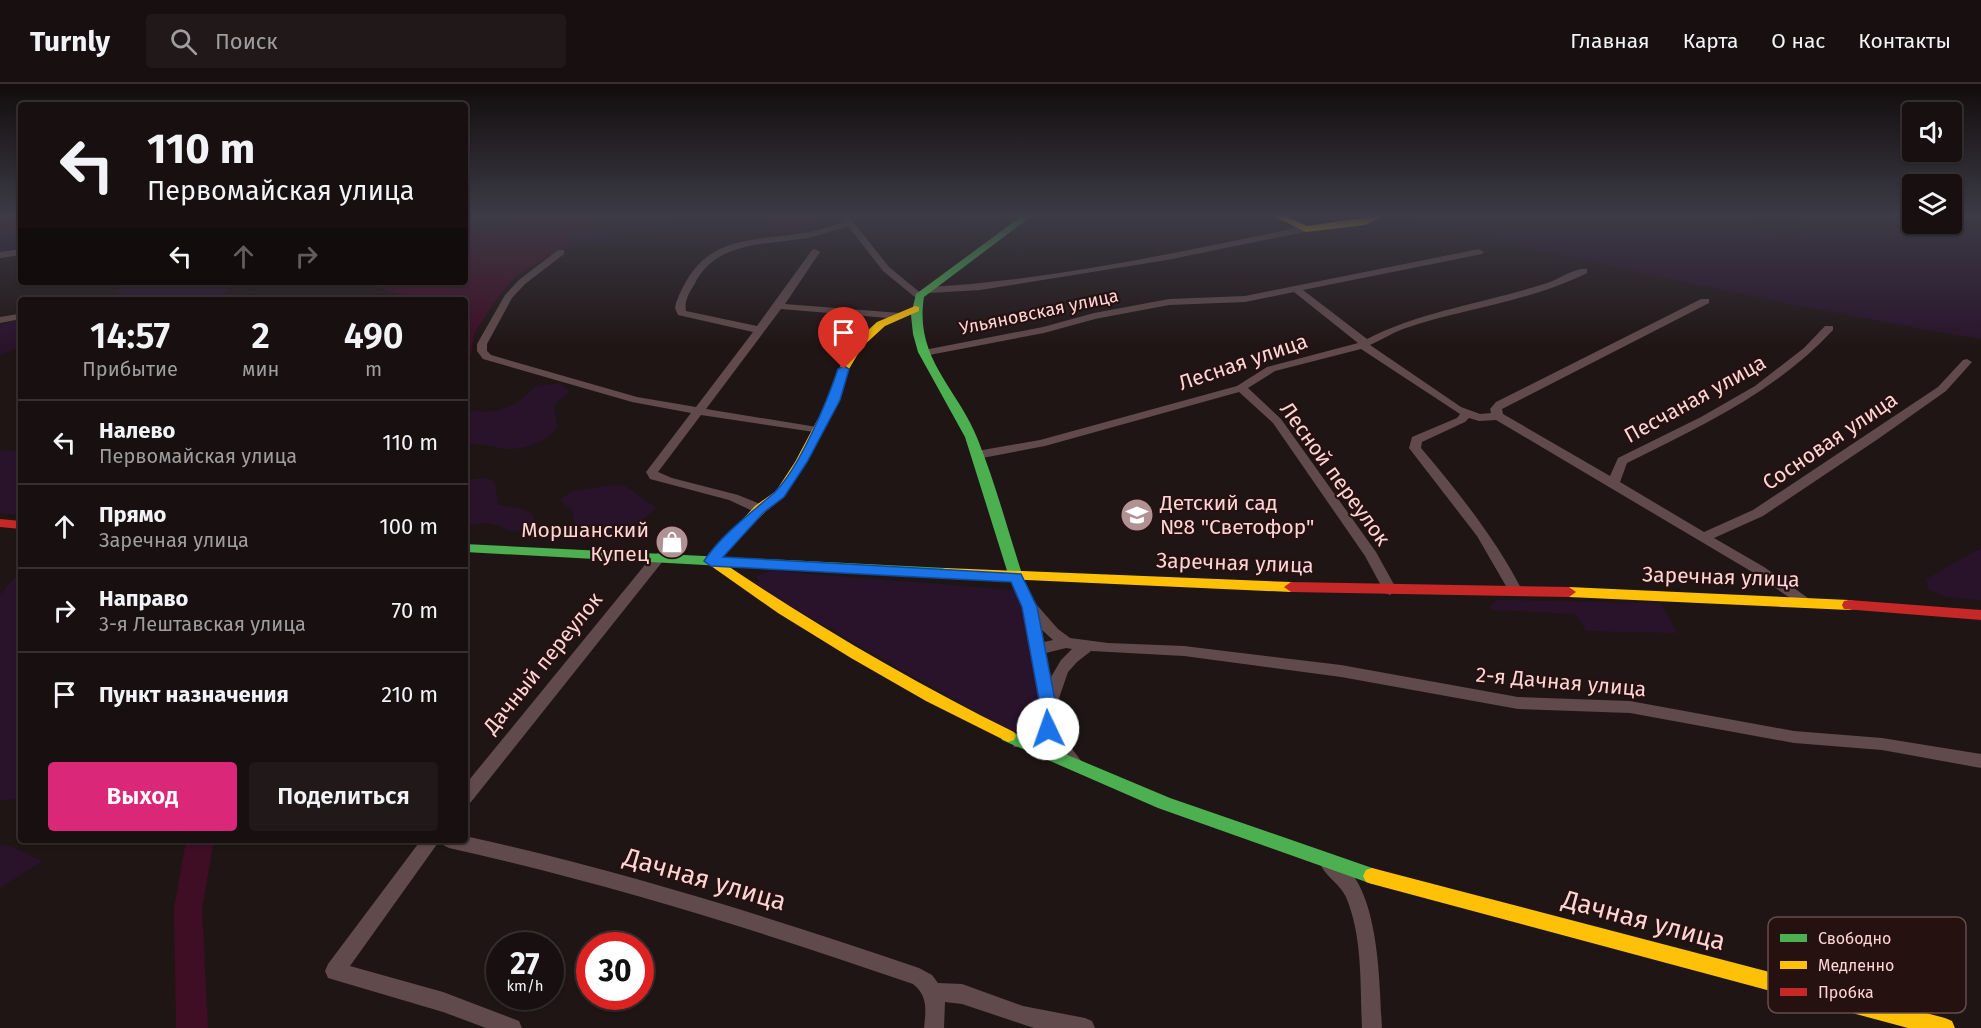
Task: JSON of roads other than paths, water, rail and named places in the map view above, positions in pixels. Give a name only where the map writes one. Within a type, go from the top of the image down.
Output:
[{"type":"street","points":[[552,259],[522,282],[508,297],[482,344],[482,351],[487,357],[580,386],[636,400],[817,431]]},
{"type":"street","points":[[710,259],[689,281],[680,305],[682,314],[759,330]]},
{"type":"street","points":[[760,509],[744,500],[696,486],[664,480],[654,476],[654,467],[778,306],[810,259]]},
{"type":"street","points":[[878,259],[886,269],[921,299]]},
{"type":"street","points":[[711,561],[760,509],[780,494],[834,400],[844,369],[858,345],[881,324],[900,316],[972,259]]},
{"type":"street","points":[[921,299],[980,287],[1156,259]]},
{"type":"street","name":"Ульяновская улица","points":[[924,353],[1044,330],[1094,316],[1169,302],[1245,299],[1445,259]]},
{"type":"street","name":"Лесная улица","points":[[977,455],[1041,443],[1241,388],[1270,369],[1364,344],[1398,327],[1518,296],[1562,282],[1584,271]]},
{"type":"street","points":[[1297,290],[1364,344],[1467,413],[1479,418],[1498,417],[1759,570],[1803,602]]},
{"type":"street","points":[[921,299],[915,326],[924,353],[971,436],[1016,577],[1030,607],[1049,713],[1060,748],[1087,773]]},
{"type":"street","points":[[1498,417],[1496,409],[1500,404],[1705,301]]},
{"type":"street","points":[[778,306],[900,316]]},
{"type":"street","points":[[0,320],[18,317]]},
{"type":"street","name":"Песчаная улица","points":[[1613,483],[1622,461],[1772,382],[1809,352],[1829,328]]},
{"type":"street","name":"Сосновая улица","points":[[1704,537],[1758,513],[1874,436],[1942,389],[1967,362]]},
{"type":"street","name":"Лесной переулок","points":[[1241,388],[1277,421],[1371,555],[1390,590]]},
{"type":"street","points":[[1467,413],[1461,420],[1416,440],[1415,448],[1490,546],[1515,590]]},
{"type":"street","points":[[0,523],[18,525]]},
{"type":"street","points":[[468,548],[746,563],[740,582]]},
{"type":"street","name":"Дачный переулок","points":[[468,793],[658,558]]},
{"type":"street","name":"Дачная улица","points":[[711,561],[808,628],[911,687],[1015,741],[1087,773],[1328,863],[1768,981]]},
{"type":"street","name":"Заречная улица","points":[[746,563],[1016,577],[1390,590],[1515,590],[1803,602],[1981,615]]},
{"type":"street","points":[[1030,607],[1053,633],[1066,643]]},
{"type":"street","name":"2-я Дачная улица","points":[[1037,649],[1066,643],[1184,651],[1341,670],[1518,703],[1630,707],[1794,737],[1882,744],[1981,761]]},
{"type":"street","points":[[1015,741],[1028,742],[1041,737],[1048,729],[1049,713],[1062,665],[1088,646]]},
{"type":"street","points":[[429,843],[335,971],[443,1002],[512,1028]]},
{"type":"street","name":"Дачная улица","points":[[463,843],[537,859],[746,917],[920,976],[930,984],[935,992]]},
{"type":"street","name":"Дачная улица","points":[[1328,863],[1342,876],[1358,903],[1363,922],[1372,1028]]},
{"type":"street","points":[[934,1028],[935,992],[962,994],[1023,1016],[1085,1028]]},
{"type":"street","name":"Дачная улица","points":[[1889,1013],[1945,1028]]},
{"type":"waterway","points":[[192,1028],[188,909],[199,843]]},
{"type":"place","name":"Детский сад №8 \"Светофор\"","points":[[1137,515]]},
{"type":"place","name":"Моршанский Купец","points":[[672,542]]}]
